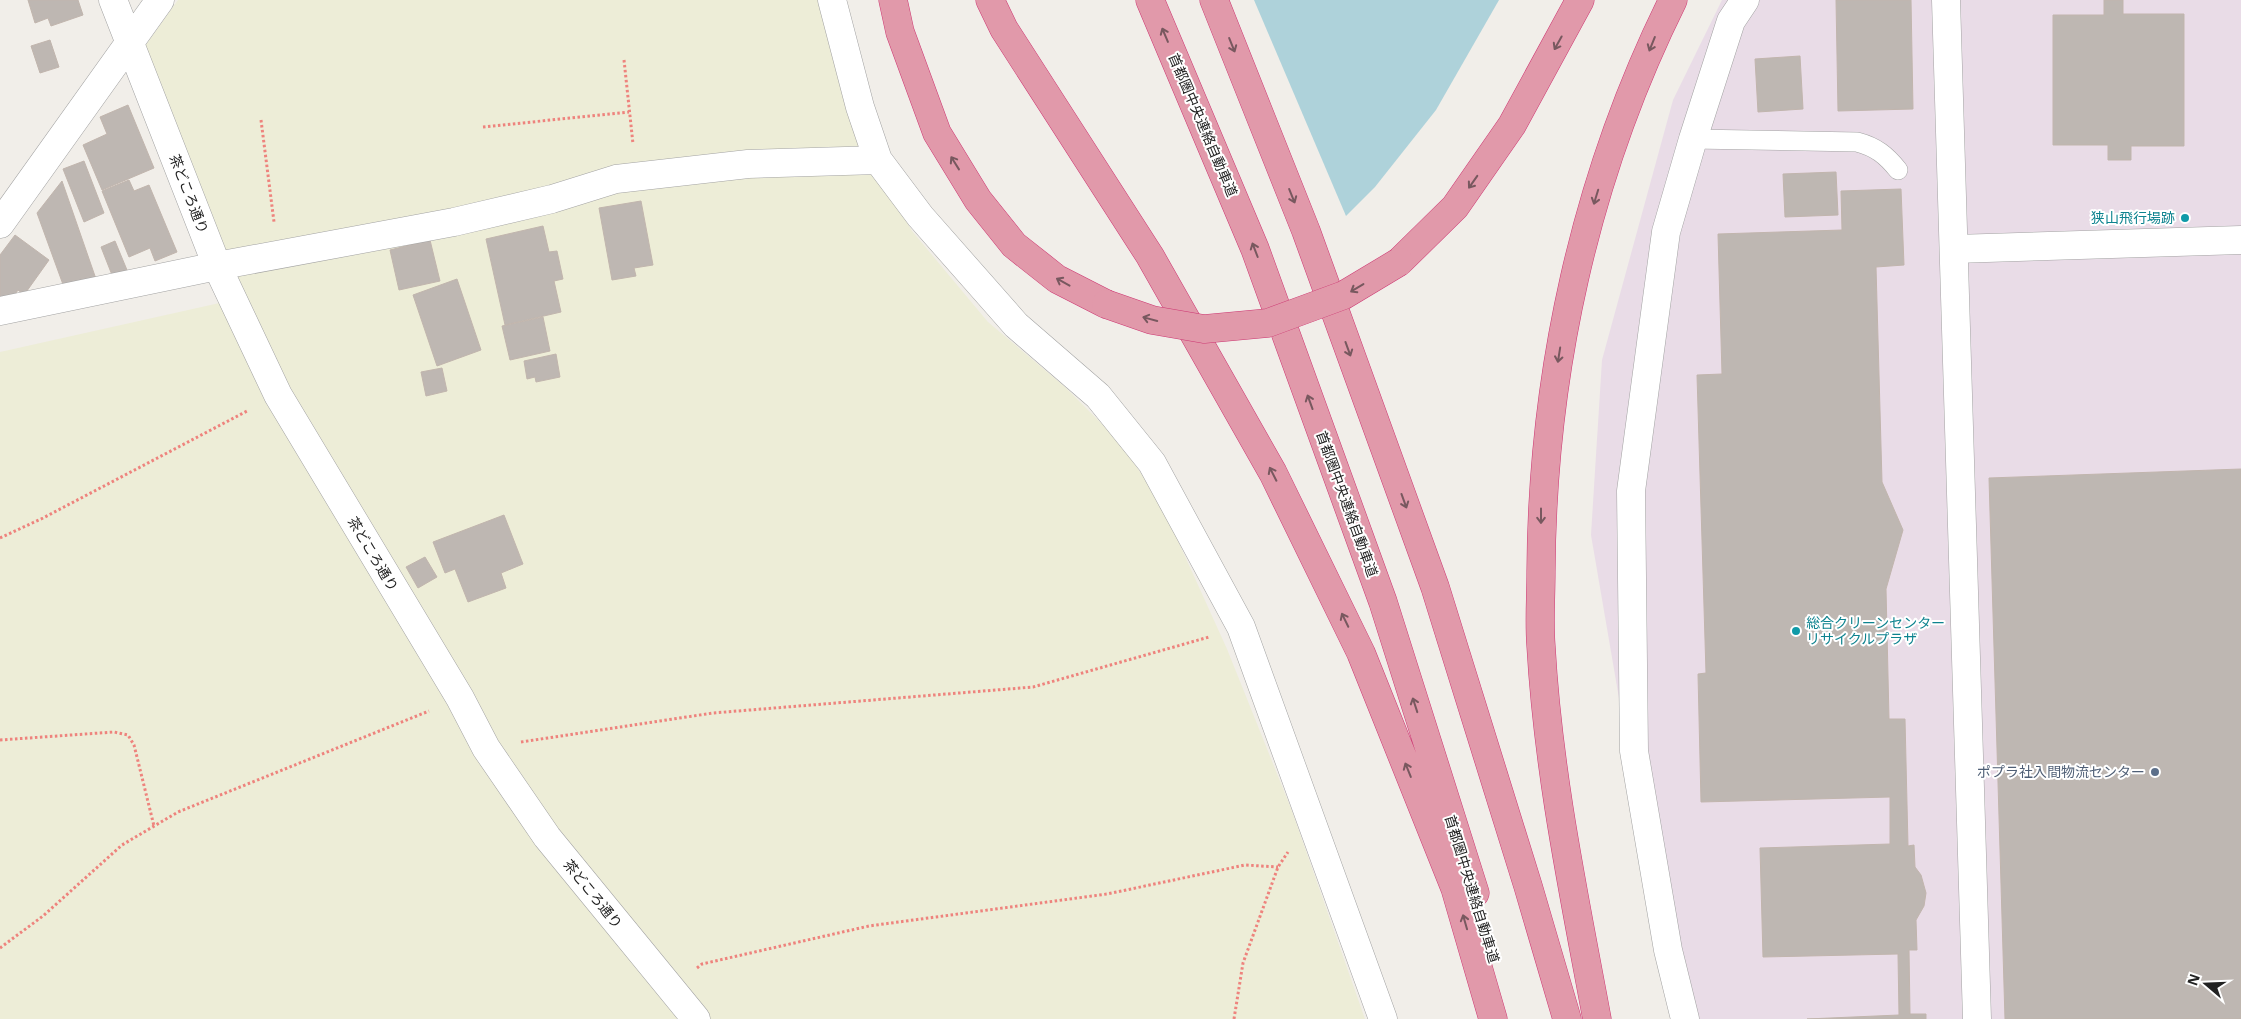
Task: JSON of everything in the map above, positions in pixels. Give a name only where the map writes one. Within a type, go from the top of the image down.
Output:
[{"type":"highway","points":[[893,0],[900,32],[937,133],[978,200],[1014,245],[1057,279],[1106,304],[1152,320],[1204,329],[1268,323],[1344,295],[1399,262],[1455,207],[1512,125],[1580,0]]},
{"type":"highway","points":[[990,0],[1004,29],[1150,256],[1273,473],[1361,653],[1455,888],[1493,1019]]},
{"type":"highway","name":"首都圏中央連絡自動車道","points":[[1150,0],[1255,249],[1383,602],[1474,892],[1511,1019]]},
{"type":"highway","points":[[1214,0],[1306,231],[1435,587],[1528,886],[1567,1019]]},
{"type":"highway","points":[[1597,1019],[1554,779],[1541,644],[1541,507],[1550,412],[1564,327],[1586,230],[1617,131],[1656,33],[1672,0]]},
{"type":"street","name":"茶どころ通り","points":[[113,0],[217,266],[278,395],[460,698],[486,748],[546,837],[696,1019]]},
{"type":"street","points":[[0,224],[160,0]]},
{"type":"street","points":[[832,0],[860,107],[878,160],[920,216],[1016,325],[1098,396],[1152,463],[1241,627],[1383,1019]]},
{"type":"street","points":[[1685,1019],[1668,950],[1634,750],[1631,491],[1666,232],[1693,139],[1731,21],[1745,0]]},
{"type":"street","points":[[1946,0],[1977,1019]]},
{"type":"street","points":[[0,311],[217,266],[473,218],[552,199],[616,179],[748,164],[878,160]]},
{"type":"street","points":[[1955,249],[2241,240]]},
{"type":"lane","points":[[1693,139],[1857,142],[1872,146],[1886,155],[1898,170]]},
{"type":"path","points":[[624,60],[637,177]]},
{"type":"path","points":[[483,127],[630,112]]},
{"type":"path","points":[[260,120],[279,254]]},
{"type":"path","points":[[0,538],[43,518],[278,395]]},
{"type":"path","points":[[486,748],[713,713],[1033,687],[1241,627]]},
{"type":"path","points":[[0,948],[44,916],[122,844],[178,812],[460,698]]},
{"type":"path","points":[[0,740],[114,732],[128,735],[134,745],[154,826]]},
{"type":"path","points":[[1234,1019],[1243,963],[1278,867],[1309,819]]},
{"type":"path","points":[[668,986],[702,964],[869,926],[1107,894],[1245,865],[1278,867]]},
{"type":"shaded area","points":[[1722,0],[2241,0],[2241,1019],[1674,1019],[1591,535],[1602,360],[1673,100]]},
{"type":"green space","points":[[178,0],[825,0],[886,186],[912,231],[988,322],[1065,387],[1117,439],[1159,499],[1227,649],[1292,811],[1365,1019],[0,1019],[0,352],[224,302],[129,68]]},
{"type":"water","points":[[1254,0],[1499,0],[1436,110],[1375,187],[1346,216]]},
{"type":"building","points":[[28,0],[78,0],[83,15],[51,26],[48,18],[35,23]]},
{"type":"building","points":[[1836,0],[1911,0],[1913,109],[1838,111]]},
{"type":"building","points":[[2104,0],[2123,0],[2123,14],[2184,14],[2184,146],[2131,146],[2131,160],[2108,160],[2108,145],[2053,145],[2053,15],[2104,15]]},
{"type":"building","points":[[50,40],[59,67],[40,73],[31,46]]},
{"type":"building","points":[[1800,56],[1803,109],[1758,112],[1755,59]]},
{"type":"building","points":[[128,105],[154,168],[102,190],[83,145],[107,134],[100,117]]},
{"type":"building","points":[[84,161],[104,213],[84,222],[63,169]]},
{"type":"building","points":[[1836,172],[1838,215],[1785,217],[1783,174]]},
{"type":"building","points":[[129,180],[134,191],[149,185],[177,252],[155,261],[150,248],[129,257],[102,191]]},
{"type":"building","points":[[62,181],[96,279],[65,290],[37,213]]},
{"type":"building","name":"総合クリーンセンター リサイクルプラザ","points":[[1901,189],[1904,265],[1876,267],[1882,482],[1903,530],[1886,589],[1889,719],[1905,719],[1908,846],[1914,845],[1915,867],[1921,875],[1926,893],[1924,906],[1916,920],[1917,950],[1909,950],[1910,1014],[1926,1014],[1926,1019],[1807,1019],[1899,1015],[1898,954],[1763,957],[1760,848],[1890,844],[1890,797],[1701,802],[1698,674],[1706,673],[1697,375],[1722,374],[1718,234],[1842,230],[1841,191]]},
{"type":"building","points":[[641,201],[653,265],[634,268],[636,276],[612,280],[599,208]]},
{"type":"building","points":[[543,226],[549,252],[557,251],[563,279],[554,281],[561,312],[505,325],[486,239]]},
{"type":"building","points":[[15,235],[49,260],[24,295],[18,290],[7,306],[0,300],[0,255]]},
{"type":"building","points":[[430,240],[440,281],[399,290],[390,250]]},
{"type":"building","points":[[115,241],[127,270],[112,275],[101,247]]},
{"type":"building","points":[[457,279],[481,350],[437,366],[413,295]]},
{"type":"building","points":[[543,317],[550,351],[510,360],[502,326]]},
{"type":"building","points":[[556,354],[560,377],[536,382],[535,377],[527,379],[524,361]]},
{"type":"building","points":[[442,368],[447,391],[426,396],[421,372]]},
{"type":"building","points":[[2241,469],[2241,1019],[2005,1019],[1989,478]]},
{"type":"building","points":[[504,515],[523,564],[501,573],[506,588],[468,602],[455,569],[445,573],[433,542]]},
{"type":"building","points":[[425,557],[437,577],[418,588],[406,567]]},
{"type":"place","name":"狭山飛行場跡","points":[[2185,218]]},
{"type":"place","name":"総合クリーンセンター リサイクルプラザ","points":[[1796,631]]},
{"type":"place","name":"ポプラ社入間物流センター","points":[[2155,772]]}]
